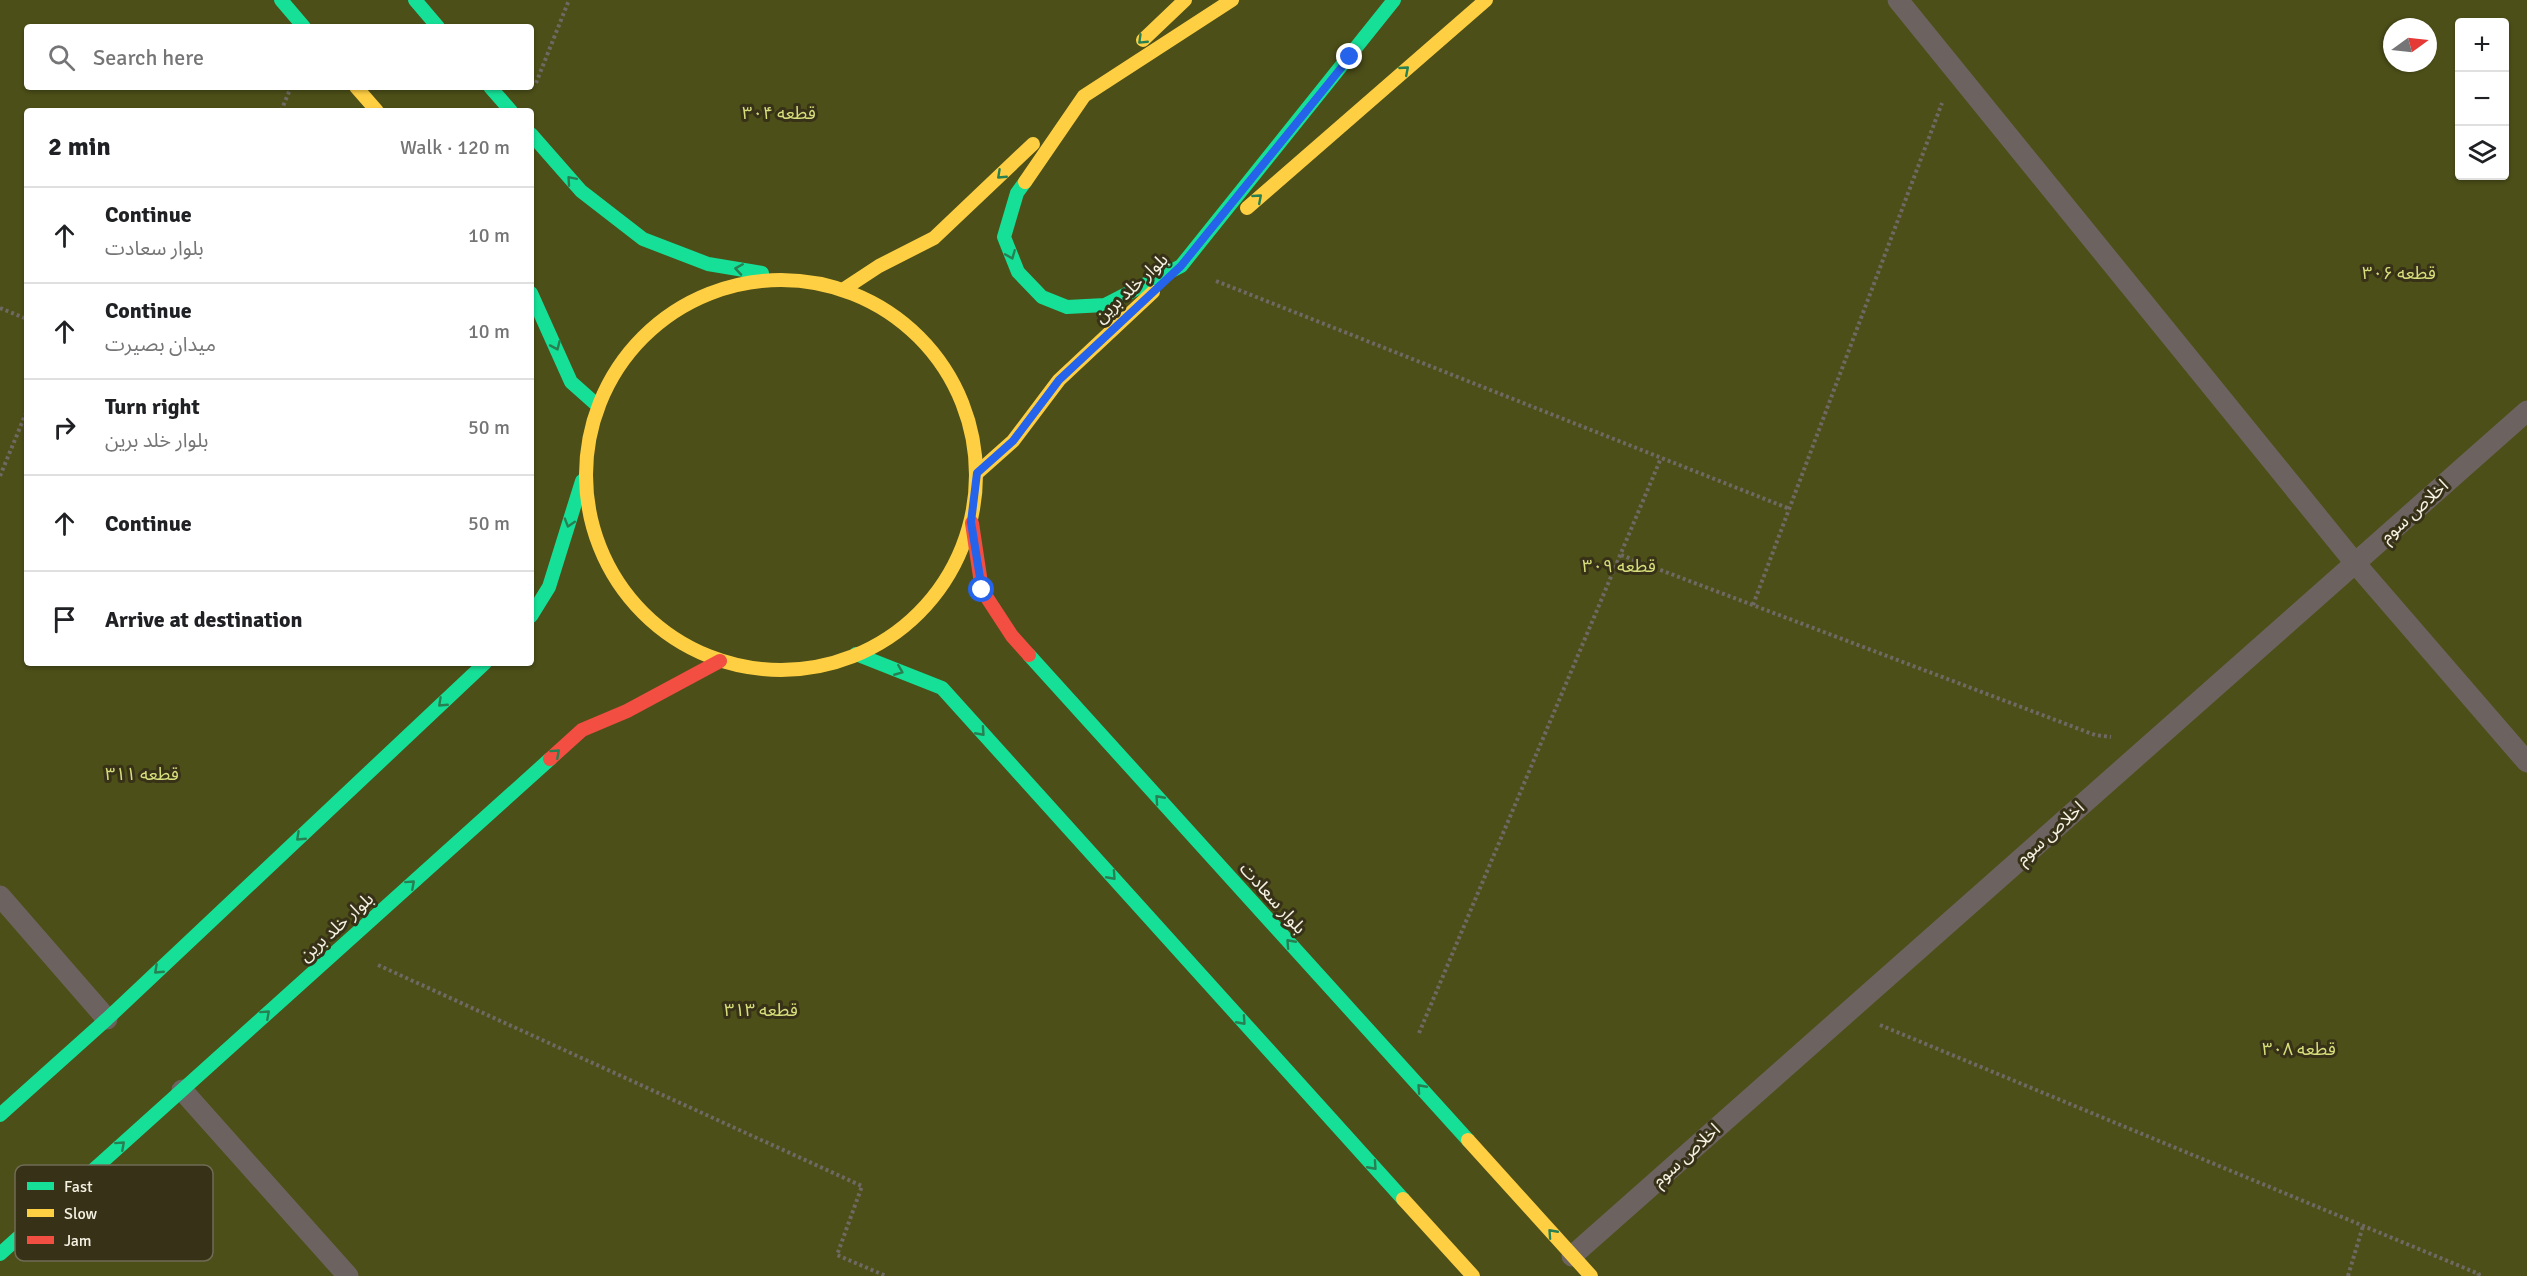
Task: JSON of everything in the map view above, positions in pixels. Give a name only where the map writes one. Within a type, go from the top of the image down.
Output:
[{"type":"street","points":[[281,0],[301,24]]},
{"type":"street","points":[[415,0],[435,24]]},
{"type":"street","points":[[844,289],[879,266],[934,238],[1185,0]]},
{"type":"street","points":[[1232,0],[1084,96],[1017,193],[1004,237],[1018,272],[1042,297],[1067,307],[1105,305],[1181,266],[1394,0]]},
{"type":"street","name":"بلوار خلد برین","points":[[977,473],[1013,441],[1059,380],[1181,266],[1486,0]]},
{"type":"street","points":[[359,90],[374,108]]},
{"type":"street","points":[[493,90],[508,108]]},
{"type":"street","points":[[534,137],[581,191],[644,239],[708,264],[844,289],[888,310],[924,341],[952,380],[971,425],[977,473],[971,522],[952,570],[922,612],[881,644],[833,664],[782,671],[720,661],[664,632],[620,587],[593,530],[586,467]]},
{"type":"street","points":[[534,611],[549,587],[586,467],[597,406],[629,351],[676,308],[734,284],[797,279]]},
{"type":"street","points":[[534,300],[572,382],[597,406]]},
{"type":"street","name":"بلوار سعادت","points":[[971,522],[982,590],[1012,636],[1591,1276]]},
{"type":"street","points":[[856,654],[942,688],[1473,1276]]},
{"type":"street","name":"بلوار خلد برین","points":[[99,1165],[582,730],[627,711],[720,661]]},
{"type":"street","points":[[0,1115],[107,1018],[482,666]]},
{"type":"street","name":"بلوار خلد برین","points":[[0,1254],[15,1240]]},
{"type":"lane","points":[[1898,0],[2355,563],[2527,762]]},
{"type":"lane","name":"اخلاص سوم","points":[[1572,1256],[2527,411]]},
{"type":"lane","points":[[0,896],[107,1018]]},
{"type":"lane","points":[[182,1090],[348,1276]]},
{"type":"path","points":[[534,89],[569,0]]},
{"type":"path","points":[[1753,605],[1954,68]]},
{"type":"path","points":[[282,108],[290,90]]},
{"type":"path","points":[[1181,266],[1250,297],[1790,509]]},
{"type":"path","points":[[0,308],[24,319]]},
{"type":"path","points":[[0,476],[24,419]]},
{"type":"path","points":[[1409,1076],[1412,1051],[1661,458]]},
{"type":"path","points":[[1621,555],[2095,735],[2151,744]]},
{"type":"path","points":[[340,948],[862,1186],[837,1255],[886,1276]]},
{"type":"path","points":[[1848,1011],[2479,1274],[2478,1276]]},
{"type":"path","points":[[2348,1276],[2363,1226]]},
{"type":"green space","points":[[0,0],[2527,0],[2527,1276],[0,1276]]},
{"type":"traffic: fast","points":[[281,0],[301,24]]},
{"type":"traffic: fast","points":[[415,0],[435,24]]},
{"type":"traffic: fast","points":[[1025,182],[1017,193],[1004,237],[1018,272],[1042,297],[1067,307],[1105,305],[1181,266],[1394,0]]},
{"type":"traffic: fast","points":[[493,90],[508,108]]},
{"type":"traffic: fast","points":[[534,137],[581,191],[643,239],[708,264],[762,273]]},
{"type":"traffic: fast","points":[[534,300],[571,382],[598,406]]},
{"type":"traffic: fast","points":[[534,611],[549,587],[582,481]]},
{"type":"traffic: fast","points":[[856,654],[942,688],[1403,1199]]},
{"type":"traffic: fast","points":[[1029,655],[1468,1140]]},
{"type":"traffic: fast","points":[[0,1115],[107,1019],[482,666]]},
{"type":"traffic: fast","points":[[99,1165],[550,759]]},
{"type":"traffic: fast","points":[[0,1254],[15,1240]]},
{"type":"traffic: slow","points":[[1143,40],[1185,0]]},
{"type":"traffic: slow","points":[[1025,182],[1084,96],[1232,0]]},
{"type":"traffic: slow","points":[[1247,208],[1486,0]]},
{"type":"traffic: slow","points":[[359,90],[374,108]]},
{"type":"traffic: slow","points":[[844,289],[879,266],[934,238],[1033,144]]},
{"type":"traffic: slow","points":[[781,280],[819,284],[856,295],[889,313],[919,337],[943,367],[961,400],[972,437],[976,475],[972,513],[961,550],[943,583],[919,613],[889,637],[856,655],[819,666],[781,670],[743,666],[706,655],[673,637],[643,613],[619,583],[601,550],[590,513],[586,475],[590,437],[601,400],[619,367],[643,337],[673,313],[706,295],[743,284],[781,280]]},
{"type":"traffic: slow","points":[[977,473],[1013,441],[1059,380],[1153,292]]},
{"type":"traffic: slow","points":[[1468,1140],[1591,1276]]},
{"type":"traffic: slow","points":[[1403,1199],[1473,1276]]},
{"type":"traffic: jam","points":[[972,523],[982,590],[1012,636],[1029,655]]},
{"type":"traffic: jam","points":[[550,759],[582,730],[627,711],[720,661]]},
{"type":"route","points":[[982,590],[971,522],[977,473],[1013,441],[1059,380],[1181,266],[1350,57]]},
{"type":"park label","name":"قطعه ۳۰۴","points":[[779,113]]},
{"type":"park label","name":"قطعه ۳۰۶","points":[[2399,273]]},
{"type":"park label","name":"قطعه ۳۰۹","points":[[1619,566]]},
{"type":"park label","name":"قطعه ۳۱۱","points":[[142,774]]},
{"type":"park label","name":"قطعه ۳۱۳","points":[[761,1010]]},
{"type":"park label","name":"قطعه ۳۰۸","points":[[2299,1049]]}]
